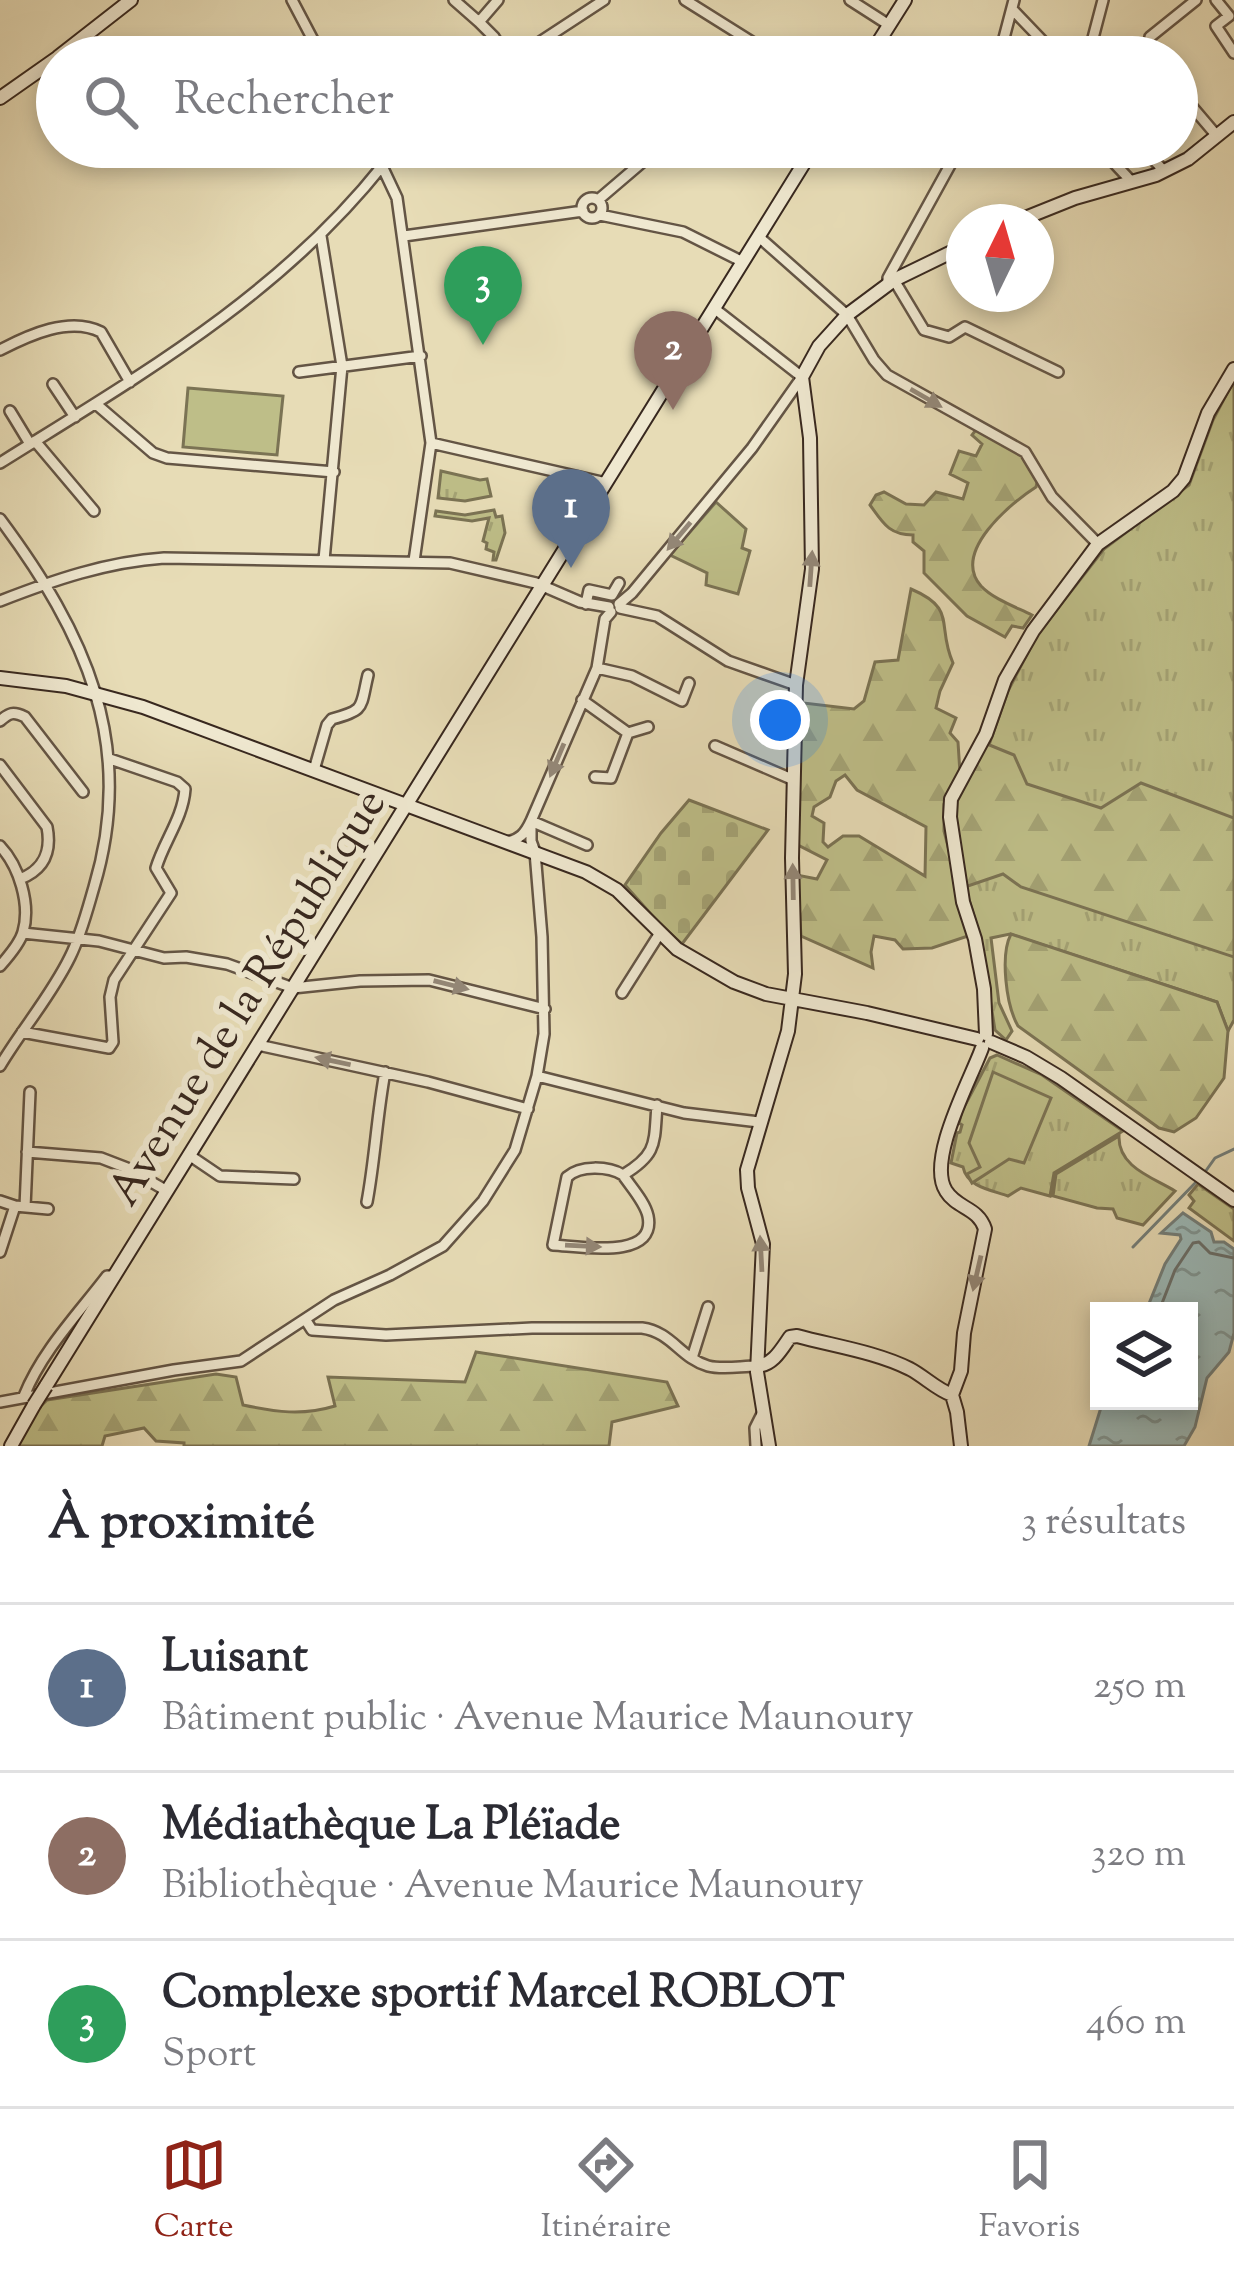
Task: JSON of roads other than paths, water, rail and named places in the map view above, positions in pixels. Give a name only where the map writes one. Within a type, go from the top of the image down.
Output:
[{"type":"street","points":[[85,36],[130,0]]},
{"type":"street","points":[[292,0],[311,36]]},
{"type":"street","points":[[454,0],[493,36]]},
{"type":"street","points":[[479,22],[499,0]]},
{"type":"street","points":[[549,36],[604,0]]},
{"type":"street","points":[[686,0],[734,36]]},
{"type":"street","points":[[850,0],[889,25]]},
{"type":"street","points":[[882,36],[905,0]]},
{"type":"street","points":[[1094,36],[1102,3],[1114,0]]},
{"type":"street","points":[[1151,36],[1196,0]]},
{"type":"street","points":[[1216,0],[1228,16],[1216,26],[1234,53]]},
{"type":"street","points":[[1005,36],[1013,4]]},
{"type":"street","points":[[1013,4],[1040,36]]},
{"type":"street","points":[[0,98],[36,73]]},
{"type":"street","points":[[1198,117],[1214,138]]},
{"type":"street","points":[[1198,151],[1234,122]]},
{"type":"street","points":[[0,464],[171,356],[280,274],[364,190],[373,168]]},
{"type":"street","points":[[383,168],[397,198],[404,236],[431,442],[414,561]]},
{"type":"street","points":[[583,211],[586,200],[598,200],[635,168]]},
{"type":"street","name":"Avenue de la République","points":[[10,1446],[29,1401],[46,1386],[801,168]]},
{"type":"street","points":[[948,168],[888,278],[924,330],[949,337],[965,327],[1058,371]]},
{"type":"street","points":[[1119,168],[1132,182]]},
{"type":"street","points":[[1161,168],[1164,171]]},
{"type":"street","points":[[1054,206],[1170,168]]},
{"type":"street","points":[[598,200],[600,215]]},
{"type":"street","points":[[404,236],[583,211]]},
{"type":"street","points":[[583,211],[590,218],[600,215],[683,232],[743,262]]},
{"type":"street","points":[[321,236],[343,366],[324,560]]},
{"type":"street","points":[[759,237],[847,315],[887,375],[1025,452],[1052,497],[1098,544]]},
{"type":"street","points":[[507,842],[518,840],[531,821],[597,668],[605,620],[732,473],[847,315],[891,283],[946,255]]},
{"type":"street","points":[[715,309],[802,377],[810,439],[812,569],[796,685],[793,999],[747,1170],[763,1244],[757,1366],[769,1446]]},
{"type":"street","points":[[0,350],[46,331],[95,328],[130,382]]},
{"type":"street","points":[[299,372],[421,356]]},
{"type":"street","points":[[961,1446],[952,1395],[961,1371],[985,1229],[978,1214],[948,1196],[940,1177],[945,1147],[984,1040],[984,989],[963,902],[951,799],[986,734],[1005,680],[1033,631],[1098,544],[1173,491],[1184,478],[1208,413],[1234,369]]},
{"type":"street","points":[[52,384],[75,417]]},
{"type":"street","points":[[96,404],[153,453],[167,458],[334,472]]},
{"type":"street","points":[[10,411],[94,511]]},
{"type":"street","points":[[431,442],[606,483]]},
{"type":"street","points":[[0,519],[46,583],[96,693],[105,724],[112,794],[97,877],[79,940],[57,982],[0,1066]]},
{"type":"street","points":[[0,601],[128,560],[432,562],[487,570],[543,585],[586,604],[656,616],[728,661],[796,685]]},
{"type":"street","points":[[586,604],[590,589],[612,595],[619,584]]},
{"type":"street","points":[[597,668],[632,676],[682,701],[689,683]]},
{"type":"street","points":[[314,770],[327,725],[360,709],[368,675]]},
{"type":"street","points":[[0,678],[35,680],[134,704],[604,880],[691,958],[766,994],[984,1040],[1040,1065],[1234,1200]]},
{"type":"street","points":[[582,700],[628,733]]},
{"type":"street","points":[[105,724],[115,709],[134,704]]},
{"type":"street","points":[[0,722],[9,713],[25,717],[83,792]]},
{"type":"street","points":[[628,733],[648,727]]},
{"type":"street","points":[[611,778],[628,733]]},
{"type":"street","points":[[716,746],[794,779]]},
{"type":"street","points":[[22,1032],[109,1048],[114,980],[170,893],[155,868],[185,789],[110,759]]},
{"type":"street","points":[[0,765],[49,836],[41,867],[20,879]]},
{"type":"street","points":[[596,777],[611,778]]},
{"type":"street","points":[[611,778],[620,793]]},
{"type":"street","points":[[531,821],[587,844]]},
{"type":"street","points":[[0,1402],[29,1401],[241,1361],[334,1300],[443,1246],[483,1202],[515,1150],[537,1076],[545,1009],[531,821]]},
{"type":"street","points":[[0,846],[20,879],[24,900],[23,933],[0,966]]},
{"type":"street","points":[[23,933],[227,964],[293,988],[429,980],[545,1009]]},
{"type":"street","points":[[622,993],[660,933]]},
{"type":"street","points":[[258,1045],[528,1109]]},
{"type":"street","points":[[367,1202],[385,1072]]},
{"type":"street","points":[[537,1076],[684,1113],[759,1122]]},
{"type":"street","points":[[0,1252],[20,1207],[30,1092]]},
{"type":"street","points":[[623,1175],[645,1162],[653,1150],[657,1106]]},
{"type":"street","points":[[27,1152],[100,1158],[167,1191]]},
{"type":"street","points":[[189,1155],[220,1176],[294,1179]]},
{"type":"street","points":[[615,1170],[623,1175],[648,1214],[646,1234],[638,1243],[623,1248],[553,1245],[567,1178],[573,1172],[615,1170]]},
{"type":"street","points":[[0,1202],[48,1208]]},
{"type":"street","points":[[29,1401],[43,1359],[107,1276],[114,1276]]},
{"type":"street","points":[[692,1358],[708,1307]]},
{"type":"street","points":[[305,1319],[312,1330],[386,1335],[642,1328],[659,1330],[707,1366],[764,1366],[790,1337],[797,1336],[912,1370],[952,1395]]},
{"type":"street","points":[[756,1446],[755,1428],[762,1414]]},
{"type":"water","points":[[1183,1213],[1211,1232],[1214,1242],[1234,1249],[1234,1333],[1229,1352],[1207,1378],[1195,1427],[1184,1446],[1089,1446],[1100,1410],[1198,1410],[1198,1302],[1150,1302],[1181,1239],[1161,1233]]},
{"type":"waterway","points":[[1205,1172],[1215,1158],[1234,1149]]},
{"type":"waterway","points":[[1133,1247],[1199,1179]]},
{"type":"place","name":"Complexe sportif Marcel ROBLOT","points":[[483,345]]},
{"type":"place","name":"Médiathèque La Pléïade","points":[[673,410]]},
{"type":"place","name":"Luisant","points":[[571,568]]}]
